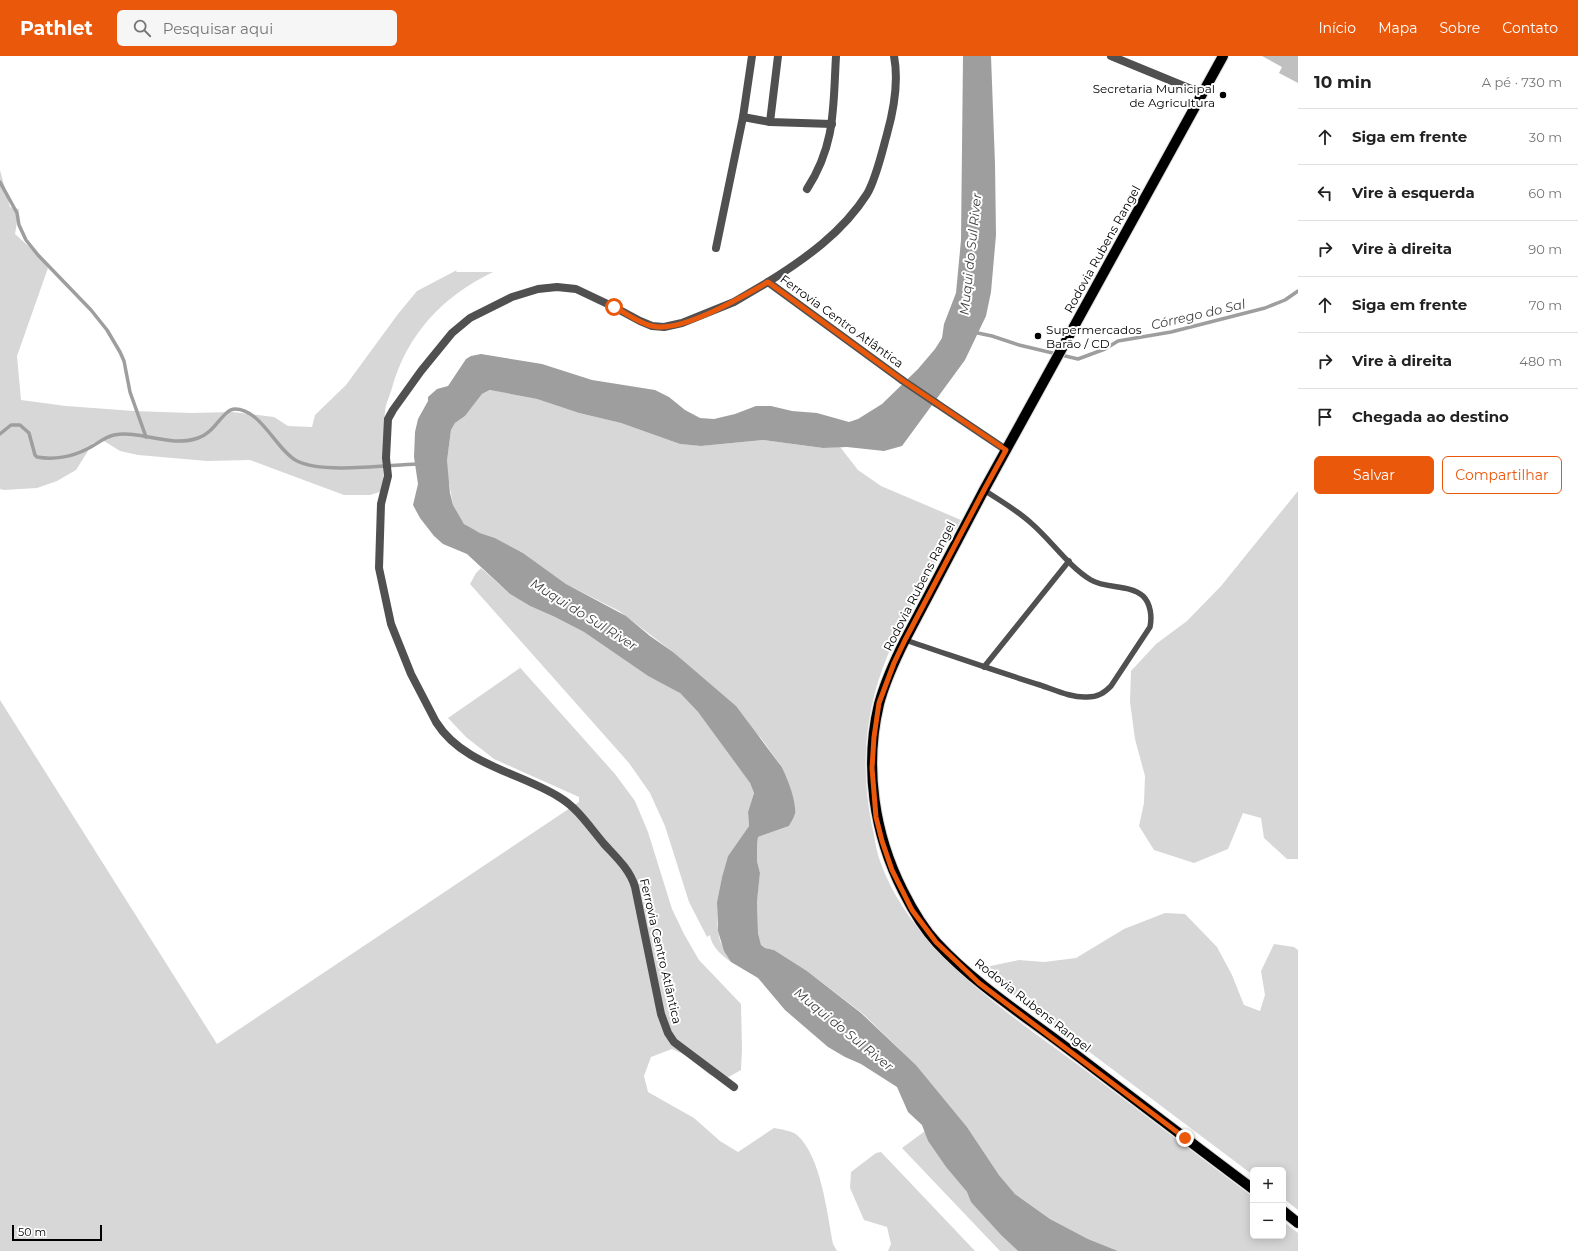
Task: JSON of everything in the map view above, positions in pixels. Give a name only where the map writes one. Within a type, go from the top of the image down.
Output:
[{"type":"main road","name":"Rodovia Rubens Rangel","points":[[1223,56],[1201,93],[984,490],[905,640],[894,663],[879,703],[874,737],[872,768],[876,817],[892,870],[912,910],[936,942],[979,983],[1250,1186]]},
{"type":"main road","points":[[1286,1213],[1298,1223]]},
{"type":"street","points":[[716,248],[743,117],[752,56]]},
{"type":"street","points":[[770,122],[778,56]]},
{"type":"street","points":[[807,189],[824,158],[832,124],[836,56]]},
{"type":"street","name":"Ferrovia Centro Atlântica","points":[[734,1087],[674,1042],[668,1033],[662,1014],[635,887],[627,869],[568,803],[535,784],[475,758],[440,730],[411,674],[388,614],[379,568],[381,548],[381,504],[388,476],[386,458],[390,415],[421,371],[452,333],[470,318],[512,297],[538,289],[557,287],[576,289],[640,321],[652,326],[664,327],[682,324],[734,302],[795,265],[843,225],[867,193],[879,162],[892,117],[896,91],[896,66],[894,56]]},
{"type":"street","points":[[1112,56],[1201,93]]},
{"type":"street","points":[[743,117],[770,122],[832,124]]},
{"type":"street","name":"Ferrovia Centro Atlântica","points":[[768,282],[902,380],[1006,450]]},
{"type":"lane","points":[[905,640],[1074,696],[1086,697],[1096,696],[1105,692],[1111,686],[1150,627],[1151,621],[1148,602],[1142,596],[1134,591],[1092,581],[1069,561],[1032,523],[984,490]]},
{"type":"lane","points":[[984,667],[1069,561]]},
{"type":"shaded area","points":[[0,170],[10,207],[19,209],[15,234],[35,252],[48,268],[17,356],[21,400],[66,406],[134,411],[191,413],[232,412],[274,417],[288,426],[312,427],[315,415],[346,385],[398,314],[417,291],[457,270],[456,272],[493,272],[458,293],[443,305],[417,334],[407,350],[399,368],[385,411],[383,477],[386,490],[370,495],[344,495],[250,460],[207,461],[138,455],[120,451],[104,441],[93,443],[76,470],[57,481],[37,488],[4,490],[0,489]]},
{"type":"shaded area","points":[[491,390],[537,399],[579,413],[621,423],[680,444],[701,446],[763,440],[823,448],[840,447],[858,470],[881,486],[961,520],[922,586],[898,633],[878,681],[869,720],[866,751],[866,781],[869,811],[880,861],[895,894],[916,925],[941,954],[968,980],[1029,1029],[1110,1088],[1250,1195],[1250,1239],[1286,1239],[1286,1223],[1298,1233],[1298,1251],[1118,1251],[1088,1239],[1050,1219],[1015,1194],[999,1175],[967,1127],[916,1065],[862,1013],[807,971],[774,950],[765,948],[761,945],[758,933],[757,899],[760,873],[757,861],[758,837],[789,826],[795,815],[794,802],[786,776],[779,763],[761,738],[673,652],[619,611],[566,584],[523,553],[495,538],[466,526],[462,521],[453,505],[447,471],[451,430],[455,423],[465,416],[482,394]]},
{"type":"shaded area","points":[[1298,491],[1298,859],[1287,859],[1264,838],[1261,818],[1243,813],[1228,849],[1194,863],[1154,850],[1139,826],[1144,803],[1145,776],[1135,739],[1130,702],[1131,671],[1156,644],[1187,621],[1221,586]]},
{"type":"shaded area","points":[[481,568],[510,594],[530,606],[584,632],[648,676],[678,691],[698,712],[750,783],[754,793],[748,812],[749,826],[728,856],[717,902],[717,924],[720,941],[731,962],[715,947],[712,943],[710,935],[707,937],[689,902],[665,826],[650,793],[629,763],[470,584],[476,573]]},
{"type":"shaded area","points":[[516,663],[615,774],[635,801],[648,832],[672,909],[684,934],[699,960],[741,1004],[741,1070],[725,1079],[710,1075],[685,1055],[672,1049],[651,1057],[644,1076],[648,1092],[694,1118],[720,1141],[738,1152],[774,1128],[789,1131],[797,1135],[805,1144],[817,1171],[822,1186],[833,1244],[837,1251],[0,1251],[0,700],[217,1044],[579,802],[579,797],[494,759],[466,737],[448,718],[520,668]]},
{"type":"shaded area","points":[[1165,913],[1185,914],[1217,947],[1232,975],[1244,1005],[1260,1011],[1265,995],[1261,971],[1274,944],[1294,947],[1298,950],[1298,1210],[1286,1200],[1286,1167],[1250,1167],[1250,1173],[1019,999],[981,968],[1019,960],[1044,962],[1076,958],[1124,929]]},
{"type":"shaded area","points":[[925,1131],[928,1141],[946,1167],[967,1192],[972,1202],[1001,1235],[1018,1251],[1000,1251],[902,1148]]},
{"type":"shaded area","points":[[881,1152],[975,1251],[888,1251],[891,1244],[887,1227],[864,1220],[850,1188],[851,1172],[876,1153]]},
{"type":"water","name":"Muqui do Sul River","points":[[963,56],[991,56],[996,235],[991,292],[986,316],[965,360],[902,446],[884,451],[847,447],[823,448],[763,440],[701,446],[680,444],[621,423],[579,413],[537,399],[490,390],[482,394],[465,416],[455,423],[451,430],[447,461],[450,493],[453,505],[464,524],[523,553],[566,584],[626,616],[650,636],[673,652],[736,706],[781,766],[791,790],[795,809],[795,816],[789,826],[758,837],[757,861],[760,873],[757,901],[758,933],[761,945],[765,948],[774,950],[807,971],[861,1013],[916,1065],[967,1127],[999,1175],[1015,1194],[1050,1219],[1088,1239],[1118,1251],[1018,1251],[971,1202],[967,1192],[946,1167],[928,1141],[922,1125],[908,1112],[897,1087],[861,1064],[828,1047],[785,1010],[758,978],[731,962],[724,951],[718,931],[717,902],[728,856],[749,826],[748,812],[754,793],[750,783],[698,712],[680,693],[648,676],[584,632],[530,606],[510,594],[467,554],[443,544],[434,536],[420,518],[413,505],[418,484],[414,457],[415,432],[418,419],[428,401],[428,397],[437,389],[448,386],[466,359],[471,356],[481,354],[542,364],[592,380],[655,390],[669,397],[685,410],[700,418],[714,419],[735,414],[756,406],[771,406],[792,411],[817,413],[849,422],[858,419],[882,404],[918,369],[935,349],[942,338],[944,324],[956,293],[961,240]]},
{"type":"building","points":[[1262,56],[1298,56],[1298,83],[1279,73],[1282,67]]},
{"type":"waterway","points":[[0,182],[17,213],[19,225],[26,240],[38,255],[91,310],[107,330],[120,352],[124,361],[130,392],[146,437]]},
{"type":"waterway","name":"Córrego do Sal","points":[[973,332],[1078,359],[1105,349],[1118,341],[1171,332],[1265,308],[1285,300],[1298,291]]},
{"type":"waterway","points":[[0,434],[11,425],[20,425],[29,433],[35,455],[37,457],[56,458],[81,452],[107,437],[114,435],[135,435],[177,441],[187,441],[198,438],[209,431],[227,413],[235,409],[244,411],[253,416],[290,456],[297,461],[308,465],[355,468],[417,464]]},
{"type":"place","name":"Secretaria Municipal de Agricultura","points":[[1223,95]]},
{"type":"place","name":"Supermercados Barão / CD","points":[[1038,336]]},
{"type":"route","points":[[614,307],[652,326],[664,327],[682,324],[734,302],[768,282],[902,380],[1006,450],[905,640],[894,663],[879,703],[874,737],[872,768],[876,817],[882,841],[892,870],[912,910],[936,942],[979,983],[1185,1138]]}]
